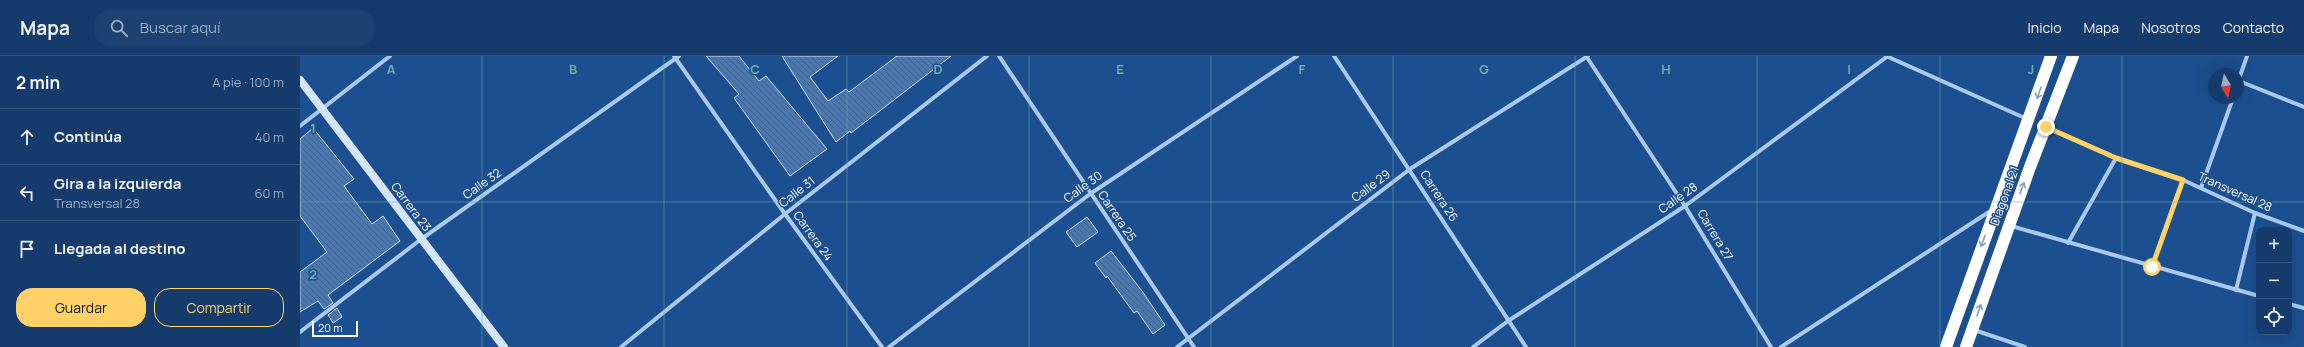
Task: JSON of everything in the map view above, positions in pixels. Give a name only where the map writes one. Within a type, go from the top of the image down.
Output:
[{"type":"highway","name":"Diagonal 21","points":[[1946,347],[2051,56]]},
{"type":"highway","name":"Diagonal 21","points":[[1966,347],[2009,226],[2073,56]]},
{"type":"street","points":[[300,126],[390,56]]},
{"type":"street","name":"Calle 31","points":[[622,347],[785,214],[987,56]]},
{"type":"street","name":"Carrera 25","points":[[998,56],[1194,347]]},
{"type":"street","name":"Calle 30","points":[[889,347],[1090,194],[1297,56]]},
{"type":"street","name":"Carrera 26","points":[[1334,56],[1410,169],[1526,347]]},
{"type":"street","name":"Calle 29","points":[[1177,347],[1410,169],[1587,56]]},
{"type":"street","name":"Carrera 27","points":[[1587,56],[1685,206],[1771,347]]},
{"type":"street","points":[[1887,56],[2029,120]]},
{"type":"street","name":"Calle 28","points":[[1473,347],[1508,321],[1685,206],[1887,56]]},
{"type":"street","points":[[2243,68],[2247,56]]},
{"type":"street","name":"Carrera 24","points":[[677,57],[785,214],[882,347]]},
{"type":"street","name":"Calle 32","points":[[300,332],[420,240],[677,57]]},
{"type":"street","name":"Carrera 23","points":[[300,80],[420,240],[504,347]]},
{"type":"street","points":[[2244,84],[2304,107]]},
{"type":"street","points":[[2201,188],[2231,104]]},
{"type":"street","name":"Transversal 28","points":[[2046,127],[2116,158],[2183,180],[2255,213],[2304,231]]},
{"type":"street","points":[[2068,243],[2116,158]]},
{"type":"street","points":[[2152,267],[2183,180]]},
{"type":"street","points":[[1781,347],[1995,208]]},
{"type":"street","points":[[2236,290],[2255,213]]},
{"type":"street","points":[[2009,226],[2256,295]]},
{"type":"street","points":[[2292,305],[2304,308]]},
{"type":"street","points":[[1972,329],[2025,347]]},
{"type":"building","points":[[706,56],[739,56],[759,81],[766,76],[827,149],[790,176],[734,98],[739,94]]},
{"type":"building","points":[[782,56],[838,56],[810,77],[828,101],[846,89],[849,92],[897,56],[951,56],[851,133],[850,131],[836,142]]},
{"type":"building","points":[[313,128],[354,179],[344,186],[372,224],[383,216],[400,241],[328,295],[333,303],[324,309],[318,301],[300,312],[300,272],[327,252],[300,216],[300,139]]},
{"type":"building","points":[[1087,217],[1098,232],[1077,247],[1066,232]]},
{"type":"building","points":[[1111,251],[1142,291],[1165,325],[1153,334],[1137,311],[1134,313],[1107,276],[1106,278],[1095,263]]},
{"type":"building","points":[[337,308],[342,317],[333,323],[328,315]]},
{"type":"route","points":[[2046,127],[2116,158],[2183,180],[2152,267]]}]
